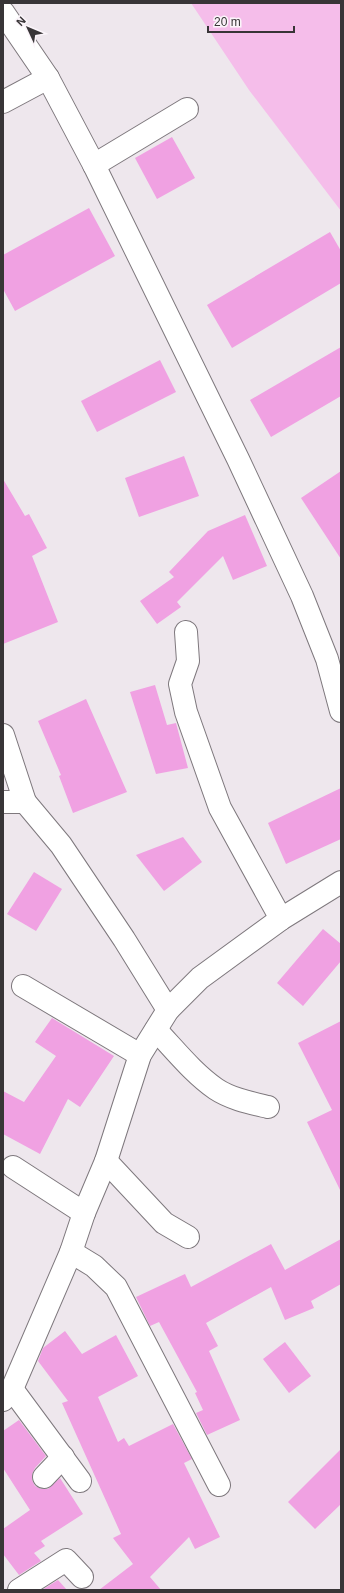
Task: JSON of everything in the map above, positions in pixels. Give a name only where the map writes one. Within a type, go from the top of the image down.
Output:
[{"type":"street","points":[[3,12],[48,78],[94,165],[238,459],[302,596],[327,658],[341,711]]},
{"type":"street","points":[[3,102],[48,78]]},
{"type":"street","points":[[94,165],[187,109]]},
{"type":"street","points":[[186,632],[188,662],[180,684],[186,712],[220,808],[281,919]]},
{"type":"street","points":[[3,734],[25,802],[61,845],[168,1010]]},
{"type":"street","points":[[3,802],[25,802]]},
{"type":"street","points":[[80,1481],[63,1457],[7,1394],[71,1252],[84,1213],[106,1160],[140,1055],[168,1010],[200,978],[281,919],[341,882]]},
{"type":"street","points":[[24,986],[140,1055]]},
{"type":"street","points":[[156,1030],[187,1063],[217,1089],[243,1101],[268,1107]]},
{"type":"street","points":[[106,1160],[164,1223],[188,1237]]},
{"type":"street","points":[[13,1167],[84,1213]]},
{"type":"street","points":[[71,1252],[94,1266],[116,1287],[219,1485]]},
{"type":"street","points":[[44,1477],[63,1457]]},
{"type":"street","points":[[19,1590],[66,1560],[82,1577]]},
{"type":"shaded area","points":[[191,3],[341,3],[341,211],[249,90]]},
{"type":"building","points":[[172,137],[195,178],[157,199],[135,158]]},
{"type":"building","points":[[89,208],[115,256],[15,311],[3,289],[3,255]]},
{"type":"building","points":[[330,232],[341,251],[341,283],[232,348],[207,305]]},
{"type":"building","points":[[341,347],[341,396],[271,437],[250,400]]},
{"type":"building","points":[[160,360],[176,392],[97,432],[81,401]]},
{"type":"building","points":[[184,456],[199,496],[139,517],[125,478]]},
{"type":"building","points":[[341,471],[341,559],[301,498]]},
{"type":"building","points":[[3,479],[25,516],[29,514],[47,548],[32,556],[58,622],[3,644]]},
{"type":"building","points":[[245,515],[267,566],[233,580],[223,556],[177,602],[181,607],[157,624],[140,601],[174,577],[169,572],[208,531]]},
{"type":"building","points":[[155,685],[167,725],[176,723],[188,768],[156,774],[130,692]]},
{"type":"building","points":[[86,699],[127,792],[73,813],[59,776],[61,775],[38,721]]},
{"type":"building","points":[[341,788],[341,839],[286,864],[268,823]]},
{"type":"building","points":[[183,837],[202,862],[164,891],[136,855]]},
{"type":"building","points":[[34,872],[62,889],[36,931],[7,914]]},
{"type":"building","points":[[323,929],[341,944],[341,961],[303,1006],[277,983]]},
{"type":"building","points":[[52,1018],[114,1056],[80,1107],[68,1099],[40,1154],[3,1134],[3,1091],[24,1102],[56,1056],[35,1042]]},
{"type":"building","points":[[341,1021],[341,1192],[307,1122],[332,1110],[298,1043]]},
{"type":"building","points":[[341,1239],[341,1284],[311,1301],[314,1308],[285,1320],[271,1287],[206,1323],[218,1346],[209,1351],[240,1420],[207,1435],[196,1413],[203,1410],[195,1393],[197,1392],[159,1322],[150,1326],[136,1297],[185,1274],[191,1287],[271,1244],[285,1270]]},
{"type":"building","points":[[65,1331],[82,1354],[116,1335],[138,1376],[98,1397],[118,1442],[124,1438],[129,1446],[173,1424],[192,1459],[184,1463],[220,1537],[195,1549],[189,1537],[150,1577],[161,1590],[99,1590],[133,1564],[113,1538],[121,1534],[62,1403],[68,1401],[38,1361],[43,1348]]},
{"type":"building","points":[[285,1342],[311,1376],[289,1393],[263,1359]]},
{"type":"building","points":[[19,1420],[46,1456],[35,1468],[32,1474],[32,1480],[35,1486],[41,1489],[48,1489],[60,1478],[83,1514],[41,1541],[45,1546],[34,1553],[41,1561],[19,1575],[3,1554],[3,1529],[30,1510],[3,1468],[3,1431]]},
{"type":"building","points":[[341,1449],[341,1504],[315,1529],[288,1502]]},
{"type":"building","points":[[58,1580],[67,1590],[42,1590]]}]
